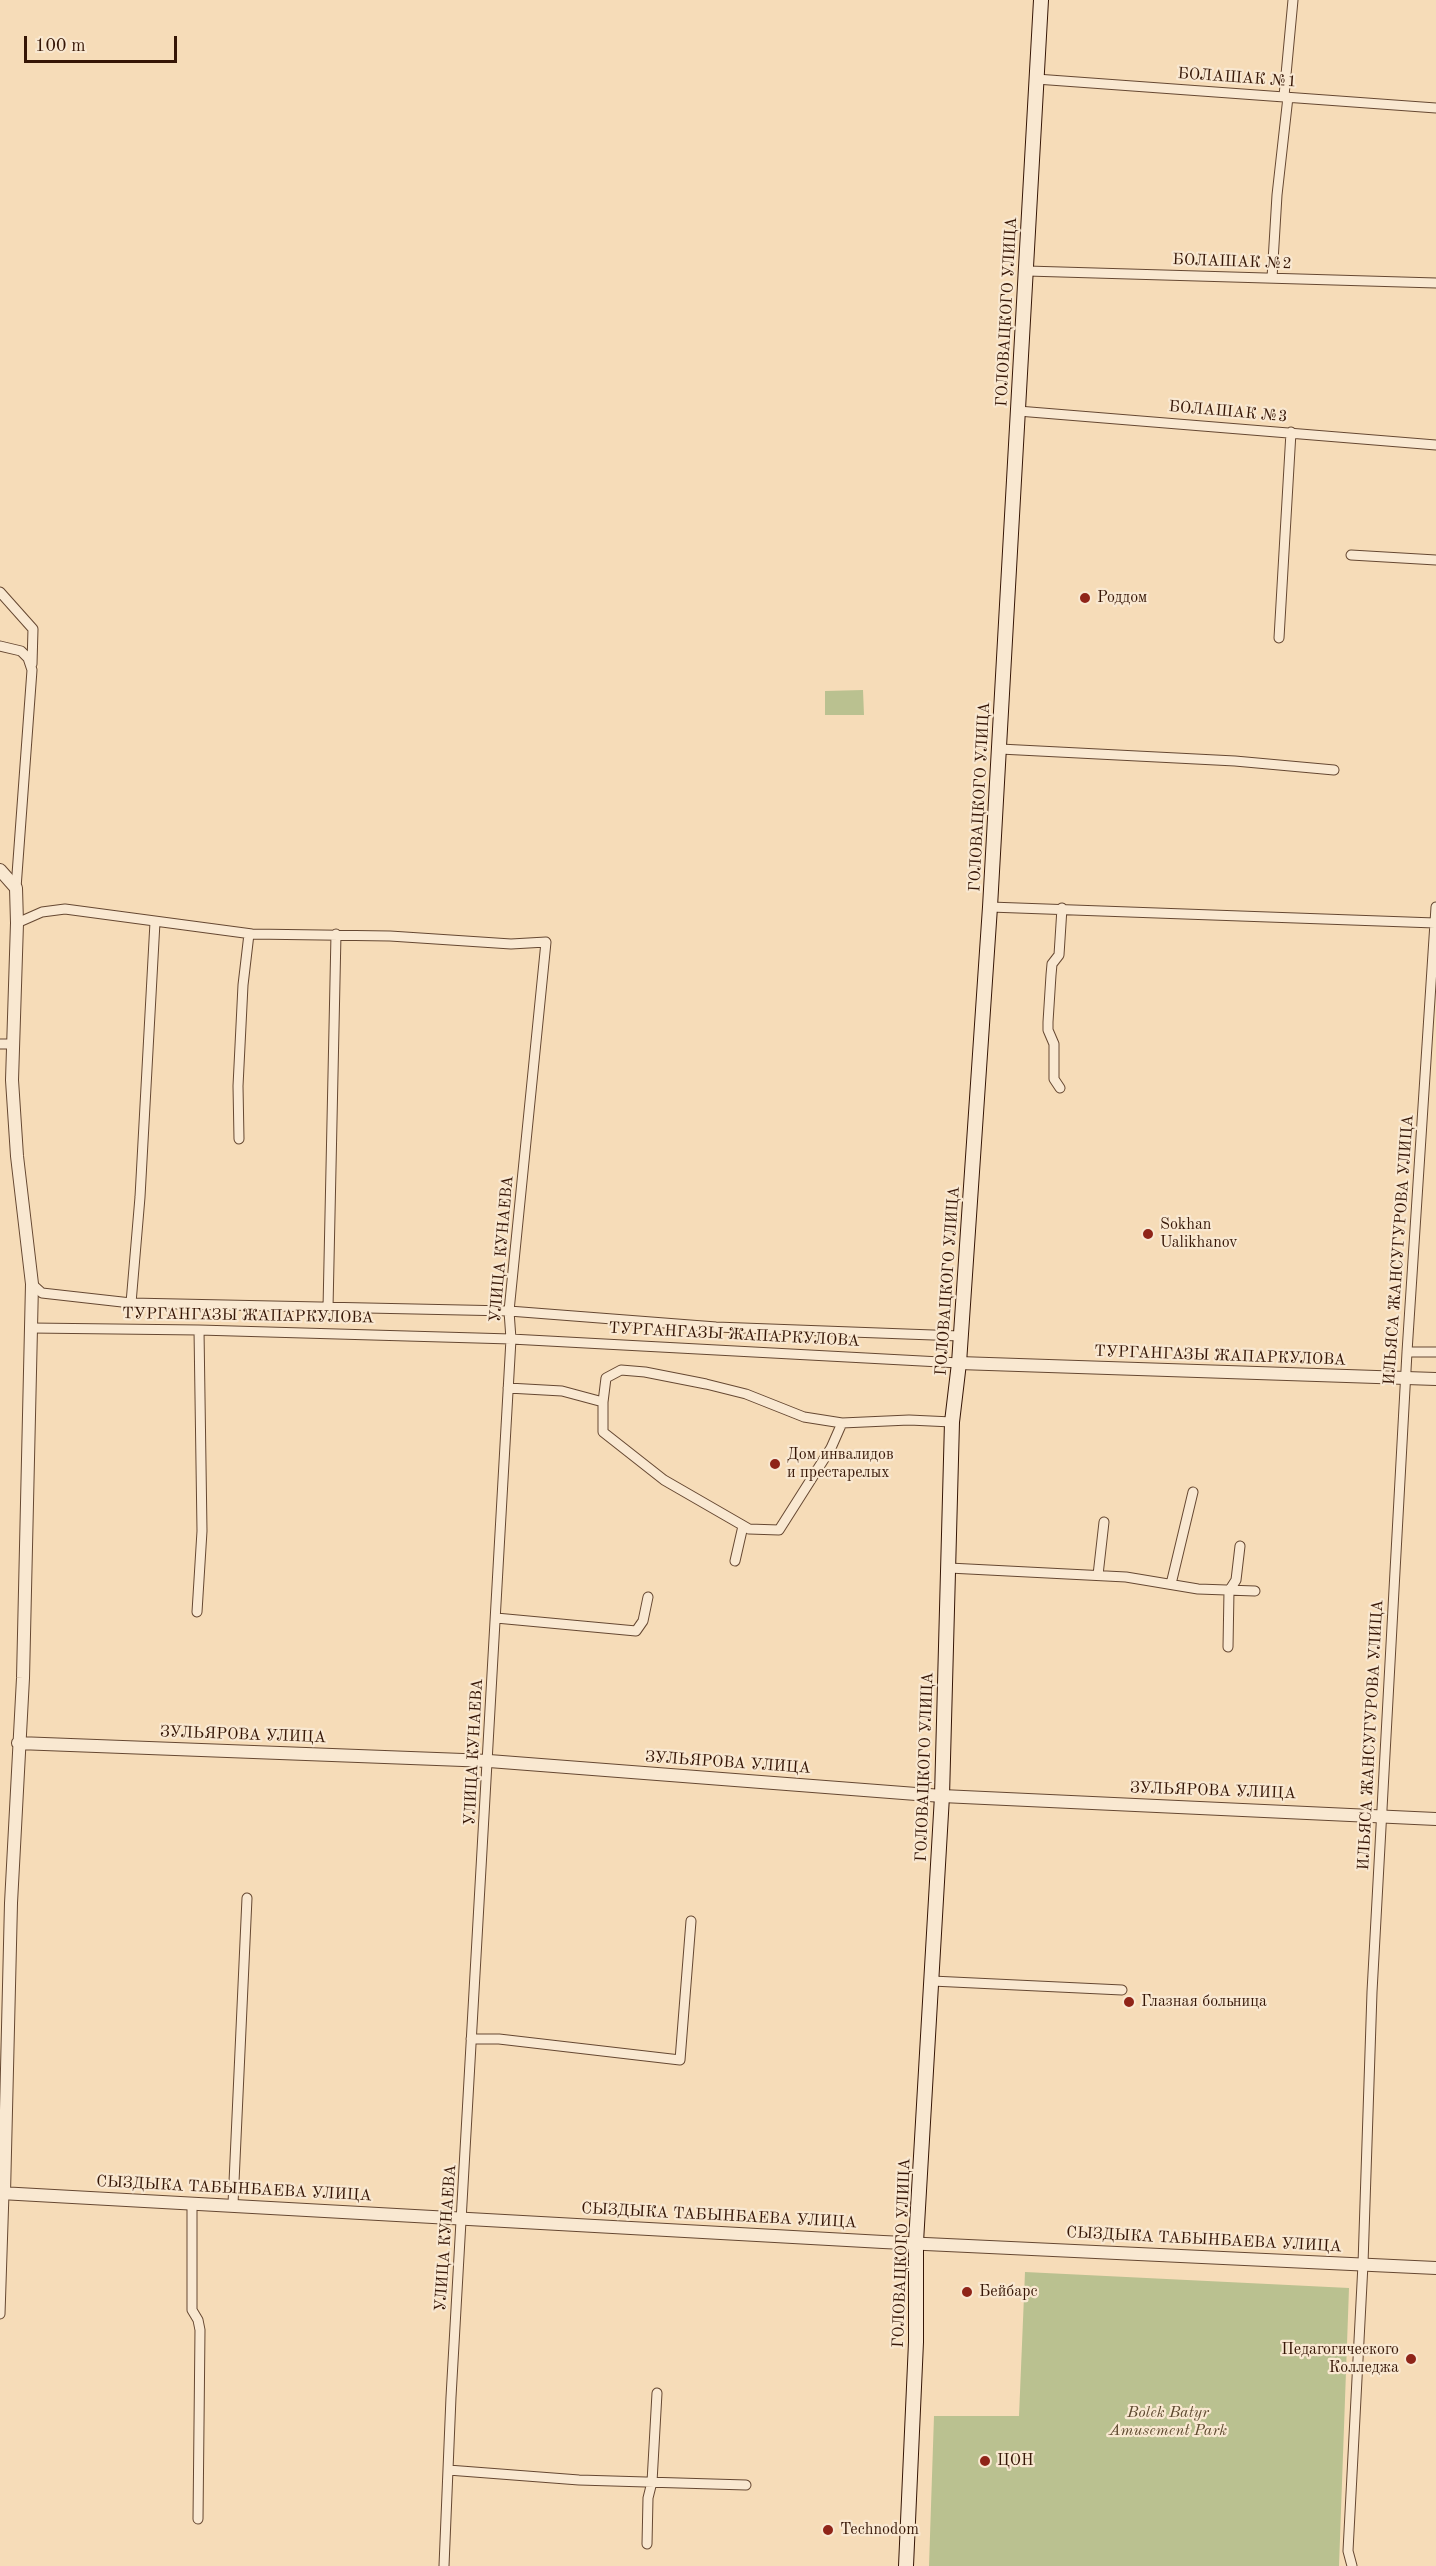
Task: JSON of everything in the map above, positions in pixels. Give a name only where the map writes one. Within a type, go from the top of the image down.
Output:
[{"type":"main road","name":"ГОЛОВАЦКОГО УЛИЦА","points":[[906,2566],[916,2354],[916,2242],[942,1796],[952,1422],[959,1363],[1000,749],[1041,0]]},
{"type":"street","points":[[1272,278],[1293,0]]},
{"type":"street","name":"БОЛАШАК №1","points":[[1036,79],[1436,108]]},
{"type":"street","name":"БОЛАШАК №2","points":[[1027,271],[1436,283]]},
{"type":"street","name":"БОЛАШАК №3","points":[[1018,411],[1436,445]]},
{"type":"street","points":[[1279,638],[1291,432]]},
{"type":"street","points":[[1351,555],[1436,560]]},
{"type":"street","points":[[0,592],[33,629],[16,888],[18,923],[6,1044],[32,1284],[23,1678],[11,1902],[0,2314]]},
{"type":"street","points":[[0,646],[21,651],[28,658],[32,670]]},
{"type":"street","points":[[1000,749],[1152,756],[1334,770]]},
{"type":"street","points":[[0,870],[16,888]]},
{"type":"street","points":[[990,907],[1435,923]]},
{"type":"street","name":"ИЛЬЯСА ЖАНСУГУРОВА УЛИЦА","points":[[1352,2566],[1348,2551],[1363,2264],[1372,1992],[1407,1352],[1436,907]]},
{"type":"street","points":[[1060,1088],[1054,1079],[1054,1044],[1048,1030],[1048,1022],[1052,964],[1059,956],[1061,945],[1062,908]]},
{"type":"street","points":[[18,923],[42,912],[65,909],[249,934],[336,934],[328,1308]]},
{"type":"street","points":[[131,1303],[140,1197],[155,922]]},
{"type":"street","points":[[239,1139],[238,1086],[244,1014],[243,985],[249,934]]},
{"type":"street","name":"УЛИЦА КУНАЕВА","points":[[336,934],[511,944],[546,942],[509,1311],[511,1340],[444,2566]]},
{"type":"street","name":"ТУРГАНГАЗЫ ЖАПАРКУЛОВА","points":[[32,1284],[42,1293],[131,1303],[509,1311],[716,1327],[960,1336]]},
{"type":"street","name":"ТУРГАНГАЗЫ ЖАПАРКУЛОВА","points":[[31,1328],[199,1330],[511,1340],[959,1363],[1436,1379]]},
{"type":"street","points":[[197,1612],[202,1531],[199,1330]]},
{"type":"street","points":[[1407,1352],[1436,1352]]},
{"type":"street","points":[[842,1423],[831,1448],[792,1513],[779,1530],[749,1529],[664,1480],[603,1432],[606,1378],[621,1370],[645,1372],[736,1391],[804,1417],[842,1423],[909,1420],[952,1422]]},
{"type":"street","points":[[508,1388],[562,1391],[603,1402]]},
{"type":"street","points":[[1171,1584],[1193,1492]]},
{"type":"street","points":[[1098,1575],[1104,1522]]},
{"type":"street","points":[[735,1561],[743,1526]]},
{"type":"street","points":[[1228,1647],[1229,1591],[1236,1580],[1240,1546]]},
{"type":"street","points":[[949,1568],[1098,1575],[1198,1589],[1255,1591]]},
{"type":"street","points":[[496,1618],[636,1631],[644,1621],[648,1597]]},
{"type":"street","name":"ЗУЛЬЯРОВА УЛИЦА","points":[[18,1743],[489,1761],[942,1796],[1436,1819]]},
{"type":"street","points":[[233,2204],[247,1898]]},
{"type":"street","points":[[471,2039],[499,2039],[680,2060],[691,1920]]},
{"type":"street","points":[[932,1981],[1122,1990]]},
{"type":"street","name":"СЫЗДЫКА ТАБЫНБАЕВА УЛИЦА","points":[[2,2193],[192,2204],[233,2204],[463,2219],[1436,2268]]},
{"type":"street","points":[[192,2204],[192,2310],[198,2320],[200,2330],[198,2519]]},
{"type":"street","points":[[647,2544],[648,2498],[652,2482],[657,2393]]},
{"type":"street","points":[[448,2470],[579,2480],[746,2485]]},
{"type":"green space","points":[[863,690],[864,715],[825,715],[825,691]]},
{"type":"green space","name":"Bolek Batyr Amusement Park","points":[[1025,2272],[1349,2288],[1339,2566],[929,2566],[934,2416],[1019,2416]]},
{"type":"place","name":"Роддом","points":[[1085,598]]},
{"type":"place","name":"Sokhan Ualikhanov","points":[[1148,1234]]},
{"type":"place","name":"Дом инвалидов и престарелых","points":[[775,1464]]},
{"type":"place","name":"Глазная больница","points":[[1129,2002]]},
{"type":"place","name":"Бейбарс","points":[[967,2292]]},
{"type":"place","name":"Педагогического Колледжа","points":[[1411,2359]]},
{"type":"place","name":"ЦОН","points":[[985,2461]]},
{"type":"place","name":"Technodom","points":[[828,2530]]}]
